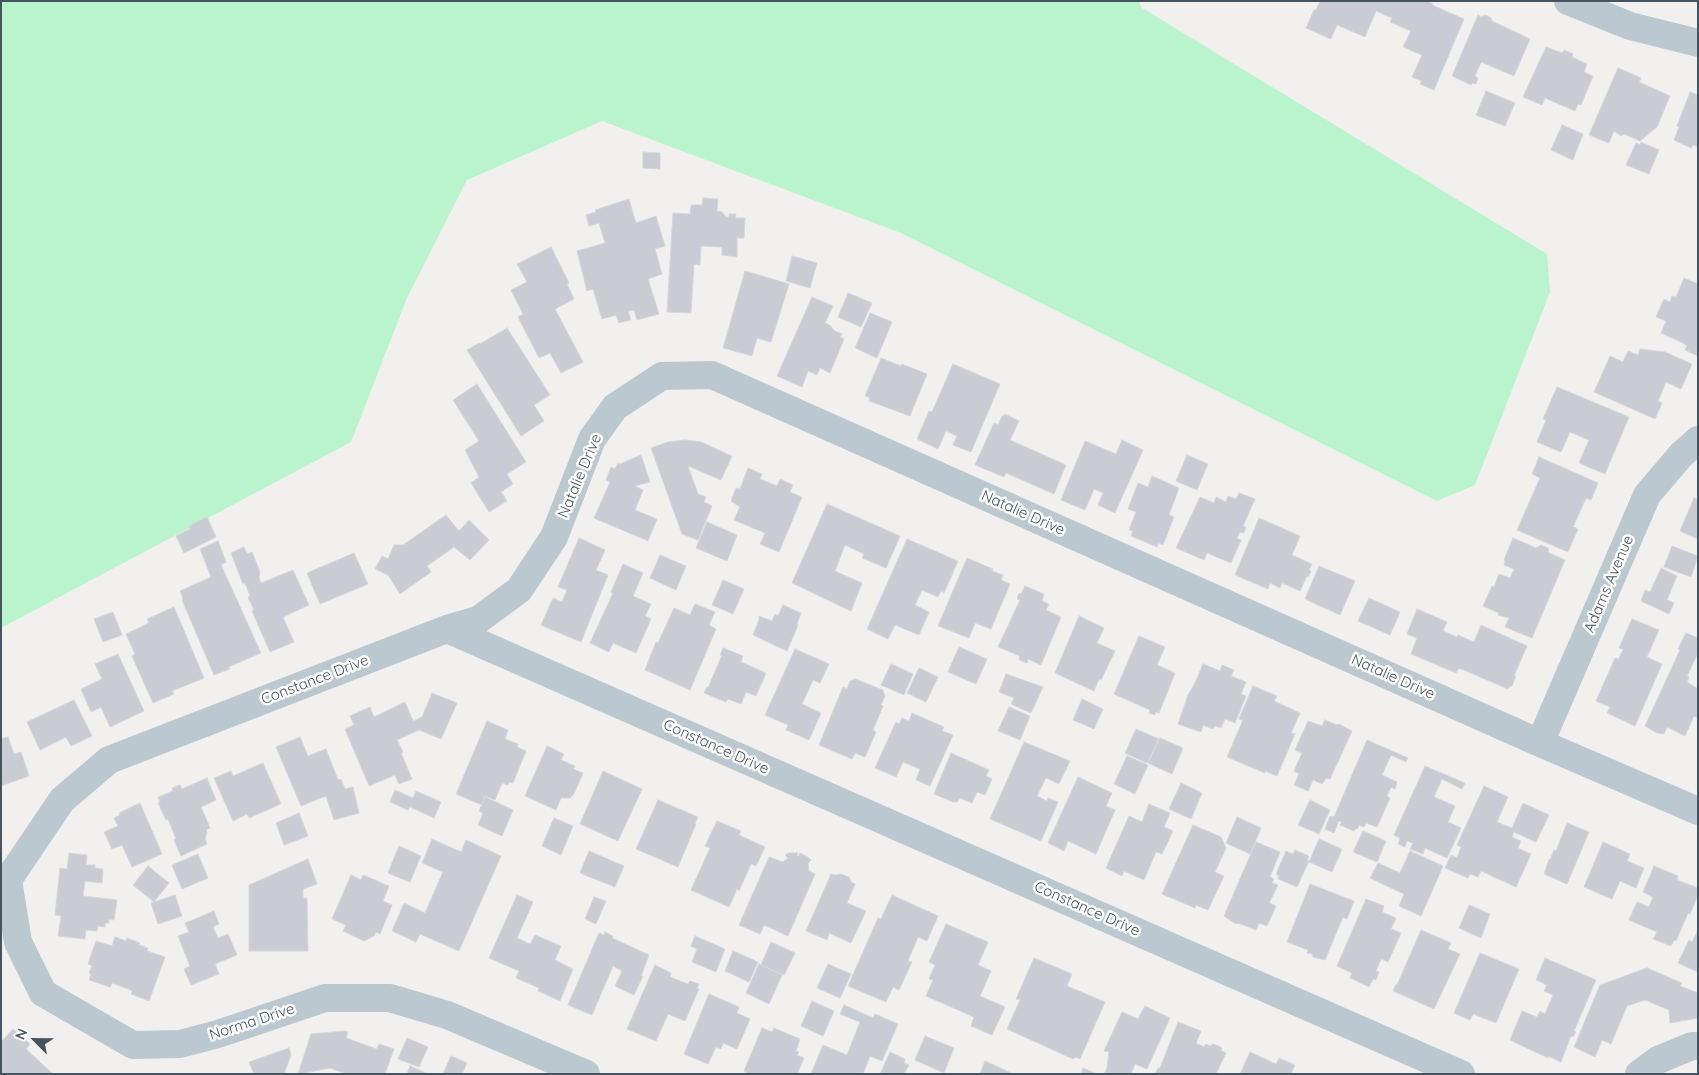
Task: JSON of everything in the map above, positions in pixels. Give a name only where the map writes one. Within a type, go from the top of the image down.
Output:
[{"type":"street","points":[[1568,1],[1630,26],[1698,43]]},
{"type":"street","name":"Natalie Drive","points":[[447,629],[478,620],[519,590],[554,538],[592,439],[615,407],[662,376],[712,375],[1540,743],[1698,811]]},
{"type":"street","name":"Adams Avenue","points":[[1540,743],[1647,495],[1681,455],[1698,440]]},
{"type":"street","name":"Constance Drive","points":[[5,879],[62,800],[109,760],[447,629],[1461,1074]]},
{"type":"street","name":"Norma Drive","points":[[5,879],[18,942],[44,993],[133,1045],[180,1044],[218,1034],[325,998],[390,998],[447,1015],[586,1074]]},
{"type":"street","points":[[1639,1074],[1658,1060],[1692,1046],[1698,1046]]},
{"type":"green space","points":[[1,1],[1138,1],[1142,8],[1547,254],[1550,292],[1475,485],[1437,501],[901,233],[602,121],[467,180],[407,298],[351,442],[1,628]]},
{"type":"building","points":[[1320,1],[1426,1],[1464,19],[1434,90],[1420,84],[1422,81],[1412,77],[1422,55],[1403,47],[1411,31],[1390,22],[1392,18],[1376,11],[1365,37],[1337,25],[1331,39],[1306,28]]},
{"type":"building","points":[[1478,15],[1481,17],[1486,15],[1492,21],[1530,39],[1514,76],[1481,62],[1475,76],[1478,78],[1476,84],[1473,83],[1471,85],[1452,76]]},
{"type":"building","points":[[1546,47],[1562,53],[1564,50],[1573,54],[1572,57],[1587,64],[1584,72],[1593,76],[1581,105],[1578,104],[1575,111],[1545,98],[1542,105],[1523,97]]},
{"type":"building","points":[[1618,68],[1641,78],[1639,82],[1670,96],[1657,127],[1640,141],[1624,134],[1621,136],[1614,131],[1609,143],[1589,135]]},
{"type":"building","points":[[1486,91],[1515,103],[1505,126],[1476,115]]},
{"type":"building","points":[[1690,92],[1698,95],[1698,147],[1693,145],[1691,148],[1674,140],[1679,127],[1677,126]]},
{"type":"building","points":[[1562,125],[1583,134],[1573,160],[1551,150]]},
{"type":"building","points":[[1641,142],[1659,150],[1649,174],[1626,165],[1636,143],[1640,145]]},
{"type":"building","points":[[643,152],[660,153],[660,169],[643,168]]},
{"type":"building","points":[[703,198],[718,199],[717,211],[722,212],[726,217],[729,217],[729,214],[736,214],[735,218],[745,218],[744,238],[737,238],[737,257],[722,255],[722,247],[701,246],[700,265],[694,264],[691,313],[667,312],[673,213],[690,214],[691,205],[702,205]]},
{"type":"building","points":[[629,199],[636,223],[656,216],[665,246],[655,249],[662,274],[648,279],[659,314],[637,320],[634,310],[628,311],[631,320],[619,323],[616,315],[602,319],[593,289],[587,291],[577,251],[605,243],[599,223],[589,226],[586,215],[596,212],[595,210]]},
{"type":"building","points":[[551,247],[569,283],[567,284],[574,299],[555,309],[583,362],[561,373],[550,353],[539,358],[518,317],[523,314],[511,290],[527,282],[517,264]]},
{"type":"building","points":[[792,256],[817,263],[810,288],[786,281]]},
{"type":"building","points":[[745,271],[789,284],[771,342],[757,338],[752,356],[723,348]]},
{"type":"building","points":[[1684,278],[1698,284],[1698,356],[1685,350],[1687,346],[1683,343],[1661,333],[1666,321],[1656,317],[1664,299],[1670,302],[1672,296],[1676,297]]},
{"type":"building","points":[[848,293],[872,303],[861,327],[838,317]]},
{"type":"building","points":[[812,297],[833,306],[825,323],[842,334],[840,337],[844,339],[830,373],[820,368],[817,375],[808,371],[802,387],[777,376]]},
{"type":"building","points":[[870,313],[892,322],[877,358],[855,348]]},
{"type":"building","points":[[507,328],[550,395],[534,405],[544,421],[521,436],[467,350]]},
{"type":"building","points":[[1640,349],[1665,352],[1692,364],[1681,389],[1666,382],[1658,401],[1662,403],[1655,419],[1594,392],[1610,356],[1623,362],[1628,351],[1638,355]]},
{"type":"building","points":[[881,358],[927,374],[910,416],[869,401],[870,398],[865,396]]},
{"type":"building","points":[[953,364],[1000,384],[971,452],[953,445],[957,436],[946,431],[938,449],[917,439],[929,411],[932,412]]},
{"type":"building","points":[[477,384],[526,462],[507,474],[513,484],[501,492],[507,501],[489,512],[471,483],[479,477],[465,450],[479,441],[453,400]]},
{"type":"building","points":[[1557,387],[1629,417],[1605,474],[1579,463],[1589,440],[1570,432],[1561,452],[1537,442],[1546,420],[1543,419]]},
{"type":"building","points":[[1005,414],[1019,421],[1010,440],[1066,465],[1054,494],[1006,473],[1004,477],[975,465],[994,423],[998,425]]},
{"type":"building","points":[[685,440],[701,442],[732,456],[721,480],[688,466],[698,494],[706,497],[704,502],[712,506],[698,540],[682,534],[651,448],[668,442]]},
{"type":"building","points":[[1122,440],[1143,450],[1115,513],[1098,505],[1103,493],[1094,489],[1085,510],[1061,500],[1085,441],[1116,454]]},
{"type":"building","points":[[641,455],[650,482],[635,486],[643,490],[635,510],[657,519],[648,541],[594,518],[610,482],[606,480],[611,467],[615,469],[618,463],[620,464]]},
{"type":"building","points":[[1187,455],[1208,464],[1197,490],[1176,481]]},
{"type":"building","points":[[1539,457],[1598,483],[1591,500],[1586,498],[1573,527],[1578,529],[1568,552],[1517,530],[1540,478],[1532,474]]},
{"type":"building","points":[[748,468],[762,474],[760,479],[777,486],[780,479],[793,485],[790,492],[802,497],[779,552],[760,544],[765,533],[734,520],[740,507],[731,501],[736,488],[740,489]]},
{"type":"building","points":[[1152,476],[1179,488],[1169,515],[1174,517],[1163,545],[1158,543],[1157,547],[1131,536],[1133,531],[1129,530],[1136,512],[1128,509],[1138,483],[1148,487]]},
{"type":"building","points":[[1239,493],[1255,499],[1243,526],[1246,527],[1244,533],[1240,532],[1237,538],[1241,540],[1231,563],[1207,553],[1204,560],[1176,548],[1200,497],[1214,503],[1216,497],[1226,502],[1228,496],[1236,499]]},
{"type":"building","points":[[1694,498],[1698,500],[1698,539],[1680,531]]},
{"type":"building","points":[[827,504],[900,536],[886,568],[862,558],[864,554],[845,545],[835,571],[862,583],[851,611],[792,583]]},
{"type":"building","points":[[446,515],[459,531],[469,520],[489,540],[470,560],[454,547],[427,566],[431,572],[400,594],[388,575],[375,569],[382,556],[388,559],[394,545],[403,545]]},
{"type":"building","points":[[207,517],[216,537],[184,553],[176,536],[190,529],[189,526]]},
{"type":"building","points":[[1259,518],[1300,536],[1292,555],[1312,564],[1309,576],[1307,576],[1300,591],[1282,583],[1280,588],[1270,583],[1268,589],[1235,575]]},
{"type":"building","points":[[707,522],[737,535],[727,561],[696,548]]},
{"type":"building","points":[[579,538],[605,550],[596,570],[608,575],[581,642],[541,625],[553,598],[562,602],[567,590],[558,587]]},
{"type":"building","points":[[1513,538],[1536,548],[1541,545],[1548,548],[1549,553],[1565,560],[1532,638],[1505,627],[1509,618],[1498,615],[1499,613],[1483,606],[1499,574],[1510,578],[1514,569],[1504,565],[1504,560]]},
{"type":"building","points":[[907,539],[958,561],[944,593],[941,591],[938,597],[922,590],[915,605],[929,612],[919,635],[895,625],[888,639],[867,629]]},
{"type":"building","points":[[218,541],[226,562],[221,565],[261,653],[214,675],[182,600],[180,591],[211,577],[200,549]]},
{"type":"building","points":[[1672,546],[1698,556],[1691,577],[1664,567]]},
{"type":"building","points":[[244,547],[247,554],[252,552],[260,572],[261,583],[293,570],[309,605],[283,617],[294,642],[270,652],[252,611],[254,610],[248,597],[250,596],[245,583],[243,584],[231,553]]},
{"type":"building","points":[[354,553],[368,584],[320,604],[307,573]]},
{"type":"building","points":[[660,555],[686,566],[676,590],[650,578]]},
{"type":"building","points":[[967,558],[1003,575],[1001,580],[1010,584],[991,629],[975,623],[969,638],[938,626]]},
{"type":"building","points":[[623,564],[643,573],[633,596],[651,604],[645,616],[651,619],[636,653],[613,643],[609,652],[590,643],[613,593],[611,592]]},
{"type":"building","points":[[1319,566],[1355,581],[1340,615],[1305,599]]},
{"type":"building","points":[[1661,568],[1677,576],[1667,600],[1674,603],[1669,614],[1641,601],[1645,590],[1650,592]]},
{"type":"building","points":[[723,580],[744,589],[733,614],[712,605]]},
{"type":"building","points":[[1025,586],[1044,594],[1042,601],[1049,604],[1046,610],[1061,617],[1041,665],[1028,659],[1027,663],[1019,660],[1020,656],[998,647],[1020,600],[1017,599],[1019,593],[1021,594]]},
{"type":"building","points":[[1369,598],[1400,612],[1390,635],[1358,621]]},
{"type":"building","points":[[695,604],[715,612],[709,625],[716,629],[690,690],[645,670],[656,642],[658,643],[674,608],[690,615]]},
{"type":"building","points":[[783,605],[801,613],[787,651],[753,635],[759,616],[772,621],[775,614],[778,616]]},
{"type":"building","points":[[174,607],[204,678],[172,691],[174,694],[153,703],[132,656],[135,654],[126,634],[149,623],[147,619]]},
{"type":"building","points":[[1417,609],[1447,622],[1443,631],[1457,637],[1458,635],[1474,642],[1481,625],[1527,646],[1514,676],[1516,676],[1512,686],[1508,689],[1459,668],[1456,673],[1411,654],[1417,638],[1407,634]]},
{"type":"building","points":[[113,612],[122,635],[103,642],[94,619]]},
{"type":"building","points":[[1079,616],[1104,628],[1097,643],[1115,651],[1094,691],[1055,673]]},
{"type":"building","points":[[1632,619],[1659,630],[1647,657],[1662,664],[1635,726],[1607,713],[1610,707],[1596,701],[1615,658],[1619,659],[1623,649],[1619,648]]},
{"type":"building","points":[[1686,633],[1698,638],[1698,653],[1687,676],[1689,677],[1687,682],[1698,689],[1698,718],[1694,716],[1685,736],[1667,727],[1664,734],[1657,733],[1645,726]]},
{"type":"building","points":[[1139,636],[1165,647],[1157,665],[1175,673],[1159,713],[1156,712],[1155,715],[1149,713],[1150,710],[1114,694]]},
{"type":"building","points":[[959,647],[987,659],[976,684],[948,672]]},
{"type":"building","points":[[723,648],[743,656],[741,662],[766,673],[756,696],[746,692],[741,704],[728,699],[726,702],[704,693],[722,655],[720,655]]},
{"type":"building","points":[[795,649],[829,664],[820,683],[813,680],[802,704],[821,713],[809,740],[786,730],[788,725],[765,715]]},
{"type":"building","points":[[118,654],[144,711],[110,727],[101,707],[91,712],[81,689],[102,679],[95,664]]},
{"type":"building","points":[[891,664],[913,674],[904,695],[881,685]]},
{"type":"building","points":[[1203,664],[1220,671],[1222,665],[1234,670],[1231,676],[1246,682],[1241,694],[1246,696],[1235,723],[1225,719],[1221,728],[1215,726],[1213,729],[1203,725],[1201,732],[1178,724],[1188,695]]},
{"type":"building","points":[[919,668],[938,677],[926,702],[907,693]]},
{"type":"building","points":[[1006,674],[1043,687],[1031,713],[1011,704],[1014,698],[999,692]]},
{"type":"building","points":[[855,679],[883,690],[885,696],[873,730],[876,732],[865,757],[855,753],[852,759],[819,745],[843,687],[847,689],[850,681]]},
{"type":"building","points":[[1253,686],[1277,696],[1274,701],[1300,713],[1291,733],[1295,734],[1277,776],[1227,757],[1243,720],[1239,719]]},
{"type":"building","points":[[432,693],[457,703],[441,739],[419,730],[397,740],[412,779],[399,784],[395,775],[369,786],[345,729],[354,725],[350,716],[370,707],[374,717],[405,702],[413,721],[422,717]]},
{"type":"building","points":[[1082,699],[1103,709],[1094,729],[1073,720]]},
{"type":"building","points":[[74,700],[92,736],[71,746],[66,737],[40,750],[27,722]]},
{"type":"building","points":[[1009,707],[1030,716],[1020,740],[998,731]]},
{"type":"building","points":[[912,713],[944,727],[942,731],[953,735],[930,786],[916,780],[920,769],[903,762],[896,777],[875,768],[896,722],[899,724],[902,718],[909,721]]},
{"type":"building","points":[[1325,720],[1337,725],[1339,724],[1352,731],[1330,779],[1326,778],[1322,784],[1313,780],[1308,791],[1294,785],[1299,774],[1294,771],[1302,753],[1295,750],[1308,721],[1322,726]]},
{"type":"building","points":[[487,721],[508,730],[505,739],[518,744],[517,747],[526,751],[513,783],[509,782],[508,785],[502,783],[495,800],[485,796],[482,805],[456,794]]},
{"type":"building","points":[[1136,729],[1159,739],[1147,763],[1125,753]]},
{"type":"building","points":[[8,737],[14,754],[21,752],[29,776],[1,786],[1,739]]},
{"type":"building","points":[[300,737],[308,756],[326,749],[338,780],[341,779],[345,789],[353,787],[359,813],[334,820],[326,796],[301,806],[276,747]]},
{"type":"building","points":[[1160,738],[1183,748],[1172,774],[1148,763]]},
{"type":"building","points":[[1367,740],[1408,758],[1406,762],[1391,755],[1382,775],[1397,782],[1395,789],[1391,787],[1387,796],[1390,798],[1377,827],[1366,823],[1364,827],[1359,825],[1354,831],[1340,825],[1342,822],[1339,821],[1334,833],[1325,829],[1330,816],[1334,817]]},
{"type":"building","points":[[1024,742],[1070,761],[1059,784],[1046,778],[1037,796],[1047,801],[1048,798],[1058,802],[1041,841],[990,819]]},
{"type":"building","points":[[547,746],[564,754],[561,760],[575,766],[573,769],[583,773],[574,794],[570,798],[561,798],[556,810],[525,796]]},
{"type":"building","points":[[951,753],[989,770],[986,776],[992,779],[985,795],[977,792],[972,803],[960,798],[957,802],[953,802],[934,794]]},
{"type":"building","points":[[1127,756],[1148,765],[1135,794],[1114,784]]},
{"type":"building","points":[[263,763],[281,804],[249,818],[247,814],[233,821],[214,778],[231,771],[233,776]]},
{"type":"building","points":[[1425,766],[1465,783],[1462,789],[1442,779],[1434,797],[1455,806],[1448,822],[1461,828],[1447,858],[1425,848],[1423,854],[1410,849],[1413,843],[1407,841],[1405,847],[1398,844],[1400,838],[1394,835]]},
{"type":"building","points":[[603,771],[642,789],[618,841],[580,824]]},
{"type":"building","points":[[1078,777],[1112,793],[1106,806],[1115,810],[1096,854],[1068,841],[1064,851],[1048,843]]},
{"type":"building","points":[[207,778],[216,800],[201,807],[210,828],[206,830],[205,839],[207,844],[181,856],[168,819],[166,820],[158,803],[160,802],[158,797],[173,791],[172,788],[180,785],[182,789]]},
{"type":"building","points":[[1181,783],[1202,793],[1191,819],[1169,809]]},
{"type":"building","points":[[1484,786],[1508,797],[1497,822],[1512,828],[1523,803],[1549,815],[1536,842],[1514,832],[1512,837],[1521,841],[1518,848],[1531,854],[1516,887],[1481,871],[1478,877],[1470,874],[1468,878],[1445,868],[1451,855],[1457,858],[1461,847],[1457,845]]},
{"type":"building","points":[[395,790],[413,798],[416,791],[441,802],[434,818],[410,807],[408,810],[390,802]]},
{"type":"building","points":[[485,797],[513,810],[502,836],[478,825],[483,813],[479,811]]},
{"type":"building","points":[[658,800],[698,817],[678,867],[636,849]]},
{"type":"building","points":[[1310,800],[1330,810],[1319,834],[1298,825]]},
{"type":"building","points":[[140,803],[162,854],[132,867],[122,845],[112,849],[104,832],[118,826],[114,818],[120,815],[119,813]]},
{"type":"building","points":[[1149,804],[1170,813],[1164,827],[1173,831],[1162,854],[1156,852],[1144,880],[1124,871],[1122,876],[1106,868],[1129,816],[1142,822]]},
{"type":"building","points":[[299,813],[308,836],[284,845],[276,823]]},
{"type":"building","points":[[1237,817],[1261,828],[1250,854],[1226,843]]},
{"type":"building","points":[[554,818],[573,826],[561,855],[542,846]]},
{"type":"building","points":[[717,821],[741,831],[739,835],[765,847],[756,866],[751,864],[739,891],[737,889],[729,907],[691,890],[710,848],[705,846]]},
{"type":"building","points":[[1567,823],[1589,832],[1567,884],[1544,874],[1549,859],[1554,850],[1556,851]]},
{"type":"building","points":[[1193,825],[1221,837],[1226,848],[1215,872],[1224,876],[1208,910],[1196,905],[1195,908],[1162,894]]},
{"type":"building","points":[[1363,831],[1386,841],[1377,862],[1353,852]]},
{"type":"building","points":[[432,839],[461,852],[466,840],[501,856],[459,951],[420,934],[416,942],[392,931],[404,903],[425,913],[443,872],[422,863]]},
{"type":"building","points":[[1319,839],[1342,849],[1332,872],[1309,862]]},
{"type":"building","points":[[1256,842],[1280,852],[1270,877],[1274,879],[1272,883],[1278,885],[1269,903],[1276,906],[1267,926],[1259,923],[1256,930],[1234,923],[1224,916]]},
{"type":"building","points":[[1603,842],[1630,854],[1627,861],[1644,868],[1636,888],[1620,881],[1612,899],[1584,887]]},
{"type":"building","points":[[399,846],[421,856],[410,882],[388,873]]},
{"type":"building","points":[[1295,850],[1309,856],[1307,860],[1309,861],[1297,887],[1278,879],[1279,876],[1276,874],[1286,851],[1293,854]]},
{"type":"building","points":[[589,851],[624,866],[615,887],[580,873]]},
{"type":"building","points":[[1410,851],[1443,866],[1421,916],[1399,906],[1404,894],[1370,878],[1378,863],[1400,873]]},
{"type":"building","points":[[69,853],[87,855],[86,865],[95,865],[95,868],[103,869],[102,883],[85,881],[83,896],[117,900],[114,920],[109,919],[109,923],[105,923],[105,927],[98,926],[97,931],[86,930],[85,939],[58,936],[61,916],[55,915],[60,868],[67,869]]},
{"type":"building","points":[[798,853],[797,856],[799,856],[800,853],[808,857],[811,860],[808,863],[809,871],[815,874],[788,936],[764,925],[760,934],[739,925],[769,857],[783,862],[788,858],[785,855]]},
{"type":"building","points":[[198,854],[208,878],[182,889],[172,865]]},
{"type":"building","points":[[308,859],[317,884],[303,889],[303,898],[307,898],[308,951],[249,951],[249,885]]},
{"type":"building","points":[[148,866],[169,883],[154,902],[133,885]]},
{"type":"building","points":[[1654,866],[1678,876],[1677,880],[1698,888],[1698,895],[1690,914],[1688,913],[1676,941],[1674,940],[1671,946],[1653,939],[1657,932],[1629,920],[1637,902],[1649,907],[1653,897],[1643,892]]},
{"type":"building","points":[[831,874],[841,874],[849,877],[851,882],[855,884],[847,903],[866,911],[851,943],[829,933],[827,940],[806,931]]},
{"type":"building","points":[[351,875],[361,880],[363,875],[389,886],[383,901],[392,905],[380,934],[376,932],[374,936],[364,941],[343,931],[346,925],[332,919]]},
{"type":"building","points":[[1310,884],[1354,901],[1347,919],[1343,917],[1325,960],[1313,957],[1312,954],[1307,953],[1308,950],[1287,942]]},
{"type":"building","points":[[175,895],[182,916],[158,924],[151,903]]},
{"type":"building","points":[[517,895],[533,902],[517,938],[530,944],[535,935],[561,946],[555,960],[573,969],[560,1001],[538,991],[539,988],[516,978],[519,971],[489,958]]},
{"type":"building","points":[[892,895],[938,916],[927,941],[918,937],[908,961],[912,962],[899,990],[893,987],[886,1002],[848,986],[878,918],[881,919]]},
{"type":"building","points":[[594,897],[606,901],[596,924],[585,919]]},
{"type":"building","points":[[1366,899],[1384,906],[1382,912],[1396,918],[1391,929],[1401,933],[1388,962],[1381,959],[1376,971],[1379,972],[1376,980],[1373,979],[1369,987],[1350,978],[1352,973],[1337,966]]},
{"type":"building","points":[[1469,905],[1490,914],[1481,938],[1459,928]]},
{"type":"building","points":[[214,911],[219,924],[213,927],[218,938],[228,934],[237,955],[215,964],[219,974],[191,985],[184,969],[190,966],[178,936],[189,932],[185,923]]},
{"type":"building","points":[[946,924],[988,942],[978,965],[991,971],[980,996],[1005,1007],[992,1035],[971,1026],[974,1017],[926,996],[933,980],[929,979],[935,965],[929,962]]},
{"type":"building","points":[[1421,930],[1451,943],[1448,949],[1460,954],[1434,1009],[1393,991]]},
{"type":"building","points":[[1698,930],[1698,972],[1678,963],[1689,940],[1692,942]]},
{"type":"building","points":[[605,932],[613,936],[612,938],[649,955],[641,976],[643,976],[634,995],[615,986],[622,971],[613,966],[592,1015],[568,1005],[599,933],[604,935]]},
{"type":"building","points":[[695,936],[725,949],[716,972],[692,962],[697,949],[691,946]]},
{"type":"building","points":[[115,937],[126,941],[127,938],[140,943],[139,945],[148,948],[147,951],[165,957],[149,1001],[131,994],[133,991],[112,983],[110,987],[89,980],[92,966],[88,964],[96,941],[112,946]]},
{"type":"building","points":[[771,942],[795,953],[784,975],[761,965]]},
{"type":"building","points":[[733,951],[758,962],[749,982],[725,971]]},
{"type":"building","points":[[1480,953],[1519,969],[1496,1023],[1473,1014],[1470,1020],[1454,1013]]},
{"type":"building","points":[[1034,958],[1072,974],[1067,986],[1105,1002],[1080,1059],[1076,1057],[1073,1059],[1007,1029],[1020,1000],[1016,999]]},
{"type":"building","points":[[1545,958],[1596,980],[1574,1031],[1576,1032],[1573,1037],[1571,1036],[1561,1062],[1510,1040],[1522,1011],[1537,1017],[1540,1011],[1545,1014],[1553,995],[1544,991],[1547,985],[1536,980]]},
{"type":"building","points":[[759,964],[782,975],[769,1004],[746,993]]},
{"type":"building","points":[[828,964],[851,974],[840,998],[817,988]]},
{"type":"building","points":[[655,965],[671,973],[670,977],[688,984],[690,981],[699,984],[697,988],[699,989],[685,1021],[668,1014],[656,1041],[627,1029]]},
{"type":"building","points":[[1647,968],[1682,983],[1680,986],[1698,993],[1698,1018],[1670,1023],[1669,1010],[1645,1000],[1627,1006],[1611,1044],[1602,1040],[1595,1057],[1574,1047],[1600,985]]},
{"type":"building","points":[[709,994],[739,1007],[737,1013],[750,1019],[737,1049],[723,1043],[721,1049],[716,1047],[708,1064],[684,1054]]},
{"type":"building","points":[[812,1001],[834,1011],[823,1036],[801,1026]]},
{"type":"building","points":[[844,1005],[873,1018],[875,1014],[898,1024],[882,1061],[870,1056],[863,1074],[811,1074],[823,1045],[847,1055],[860,1022],[840,1014]]},
{"type":"building","points":[[1145,1006],[1170,1018],[1147,1069],[1135,1064],[1131,1074],[1104,1074],[1107,1068],[1109,1052],[1104,1051],[1122,1012],[1138,1019]]},
{"type":"building","points":[[1178,1022],[1201,1031],[1196,1043],[1204,1047],[1206,1044],[1210,1046],[1213,1044],[1221,1047],[1222,1051],[1226,1053],[1216,1074],[1155,1074],[1158,1068],[1160,1068]]},
{"type":"building","points":[[762,1028],[772,1032],[774,1028],[800,1039],[796,1051],[799,1052],[797,1055],[804,1058],[797,1074],[749,1074],[744,1071]]},
{"type":"building","points":[[13,1029],[30,1044],[26,1049],[53,1074],[1,1074],[1,1042]]},
{"type":"building","points":[[348,1032],[346,1038],[377,1049],[379,1044],[394,1049],[385,1074],[347,1074],[330,1068],[298,1074],[311,1034]]},
{"type":"building","points":[[925,1036],[954,1048],[944,1073],[915,1060]]},
{"type":"building","points":[[407,1038],[428,1047],[419,1067],[398,1059]]},
{"type":"building","points":[[289,1048],[291,1055],[284,1074],[254,1074],[249,1062]]},
{"type":"building","points":[[890,1052],[905,1059],[904,1063],[909,1065],[904,1074],[880,1074]]},
{"type":"building","points":[[1250,1052],[1276,1064],[1279,1058],[1295,1065],[1291,1074],[1240,1074]]},
{"type":"building","points":[[451,1056],[467,1063],[462,1074],[443,1074]]},
{"type":"building","points":[[985,1061],[1011,1073],[1011,1074],[980,1074]]},
{"type":"building","points":[[410,1066],[428,1074],[407,1074]]},
{"type":"building","points":[[1083,1068],[1097,1074],[1081,1074]]}]
